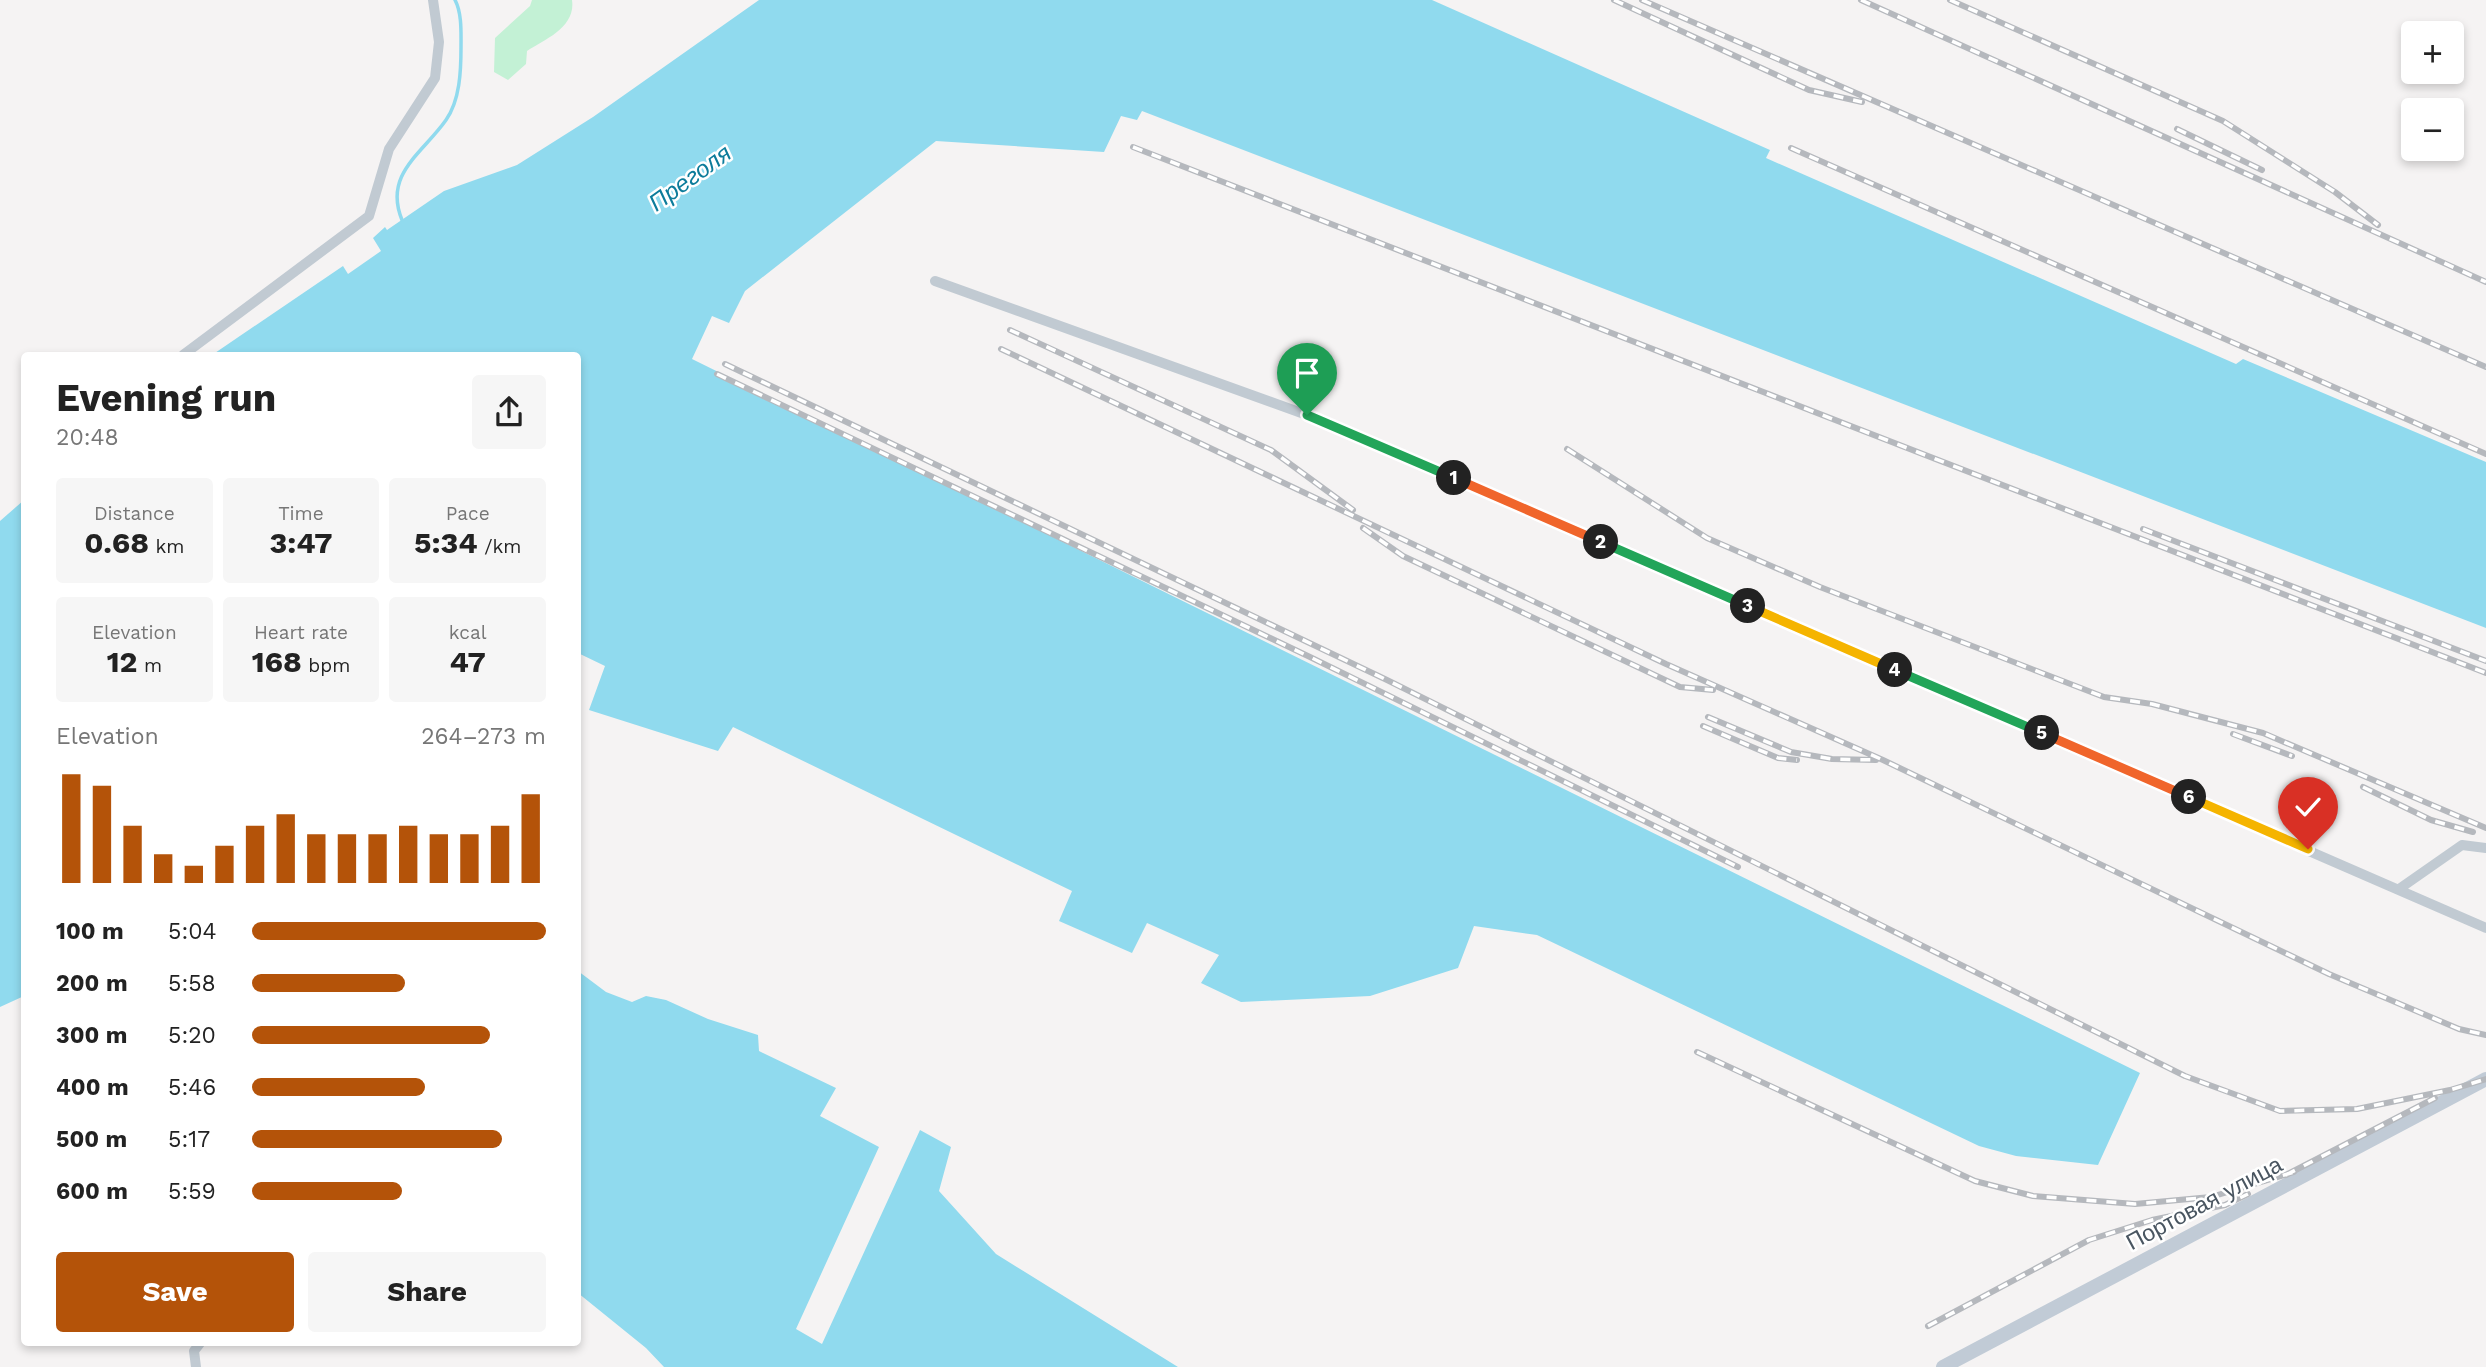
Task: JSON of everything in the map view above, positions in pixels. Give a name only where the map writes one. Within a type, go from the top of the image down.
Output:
[{"type":"main road","name":"Портовая улица","points":[[1943,1367],[2486,1079]]},
{"type":"street","points":[[187,352],[361,224],[372,210],[389,149],[435,78],[439,42],[433,0]]},
{"type":"street","points":[[935,281],[1307,415],[2486,928]]},
{"type":"street","points":[[2399,889],[2462,845],[2486,848]]},
{"type":"street","points":[[196,1367],[194,1351],[198,1346]]},
{"type":"green space","points":[[532,0],[572,0],[572,9],[565,25],[527,51],[526,64],[508,80],[494,72],[495,38],[530,6]]},
{"type":"water","name":"Преголя","points":[[759,0],[1432,0],[1770,150],[1766,158],[2236,364],[2243,359],[2486,462],[2486,628],[1142,111],[1137,120],[1121,116],[1104,152],[936,141],[745,291],[729,323],[712,316],[692,359],[2140,1073],[2098,1165],[2016,1156],[1979,1146],[1537,935],[1474,926],[1458,968],[1370,996],[1241,1002],[1201,983],[1219,955],[1147,923],[1132,953],[1059,921],[1072,891],[733,727],[718,751],[589,710],[605,666],[581,654],[581,352],[216,352],[343,266],[348,274],[381,251],[373,238],[385,227],[387,230],[444,191],[517,165],[593,117]]},
{"type":"water","points":[[21,503],[21,997],[0,1007],[0,521]]},
{"type":"water","points":[[581,973],[606,992],[632,1002],[646,996],[666,1000],[708,1019],[758,1035],[759,1051],[836,1088],[820,1116],[879,1147],[796,1329],[822,1344],[920,1130],[951,1147],[939,1191],[996,1254],[1178,1367],[664,1367],[646,1348],[581,1295]]},
{"type":"waterway","points":[[402,220],[397,204],[402,177],[408,165],[446,120],[457,94],[461,66],[461,29],[455,0]]},
{"type":"railway","points":[[1614,0],[1809,90],[1862,102]]},
{"type":"railway","points":[[1642,0],[2486,367]]},
{"type":"railway","points":[[1861,0],[2486,282]]},
{"type":"railway","points":[[1950,0],[2223,121],[2335,192],[2378,225]]},
{"type":"railway","points":[[2177,129],[2262,170]]},
{"type":"railway","points":[[1133,147],[2486,673]]},
{"type":"railway","points":[[1791,148],[2486,454]]},
{"type":"railway","points":[[1010,330],[1271,450],[1353,510]]},
{"type":"railway","points":[[1001,349],[1666,664],[1883,760],[2329,974],[2459,1029],[2486,1035]]},
{"type":"railway","points":[[725,364],[1387,680],[2185,1076],[2280,1111],[2357,1109],[2450,1090],[2486,1079]]},
{"type":"railway","points":[[717,374],[1310,657],[1738,867]]},
{"type":"railway","points":[[1567,449],[1707,538],[1820,587],[2104,697],[2152,704],[2263,733],[2486,828]]},
{"type":"railway","points":[[1363,528],[1403,556],[1680,687],[1713,690]]},
{"type":"railway","points":[[2143,529],[2486,661]]},
{"type":"railway","points":[[1708,717],[1791,752],[1832,759],[1876,760]]},
{"type":"railway","points":[[1703,726],[1778,758],[1797,760]]},
{"type":"railway","points":[[2233,734],[2292,756]]},
{"type":"railway","points":[[2363,787],[2431,820],[2473,832]]},
{"type":"railway","points":[[1697,1052],[1975,1181],[2033,1196],[2135,1204],[2211,1197],[2294,1172]]},
{"type":"railway","points":[[2286,1175],[2435,1098]]},
{"type":"railway","points":[[1928,1326],[2089,1240],[2152,1220],[2225,1205],[2248,1194]]},
{"type":"route","points":[[1307,415],[2308,849]]}]
